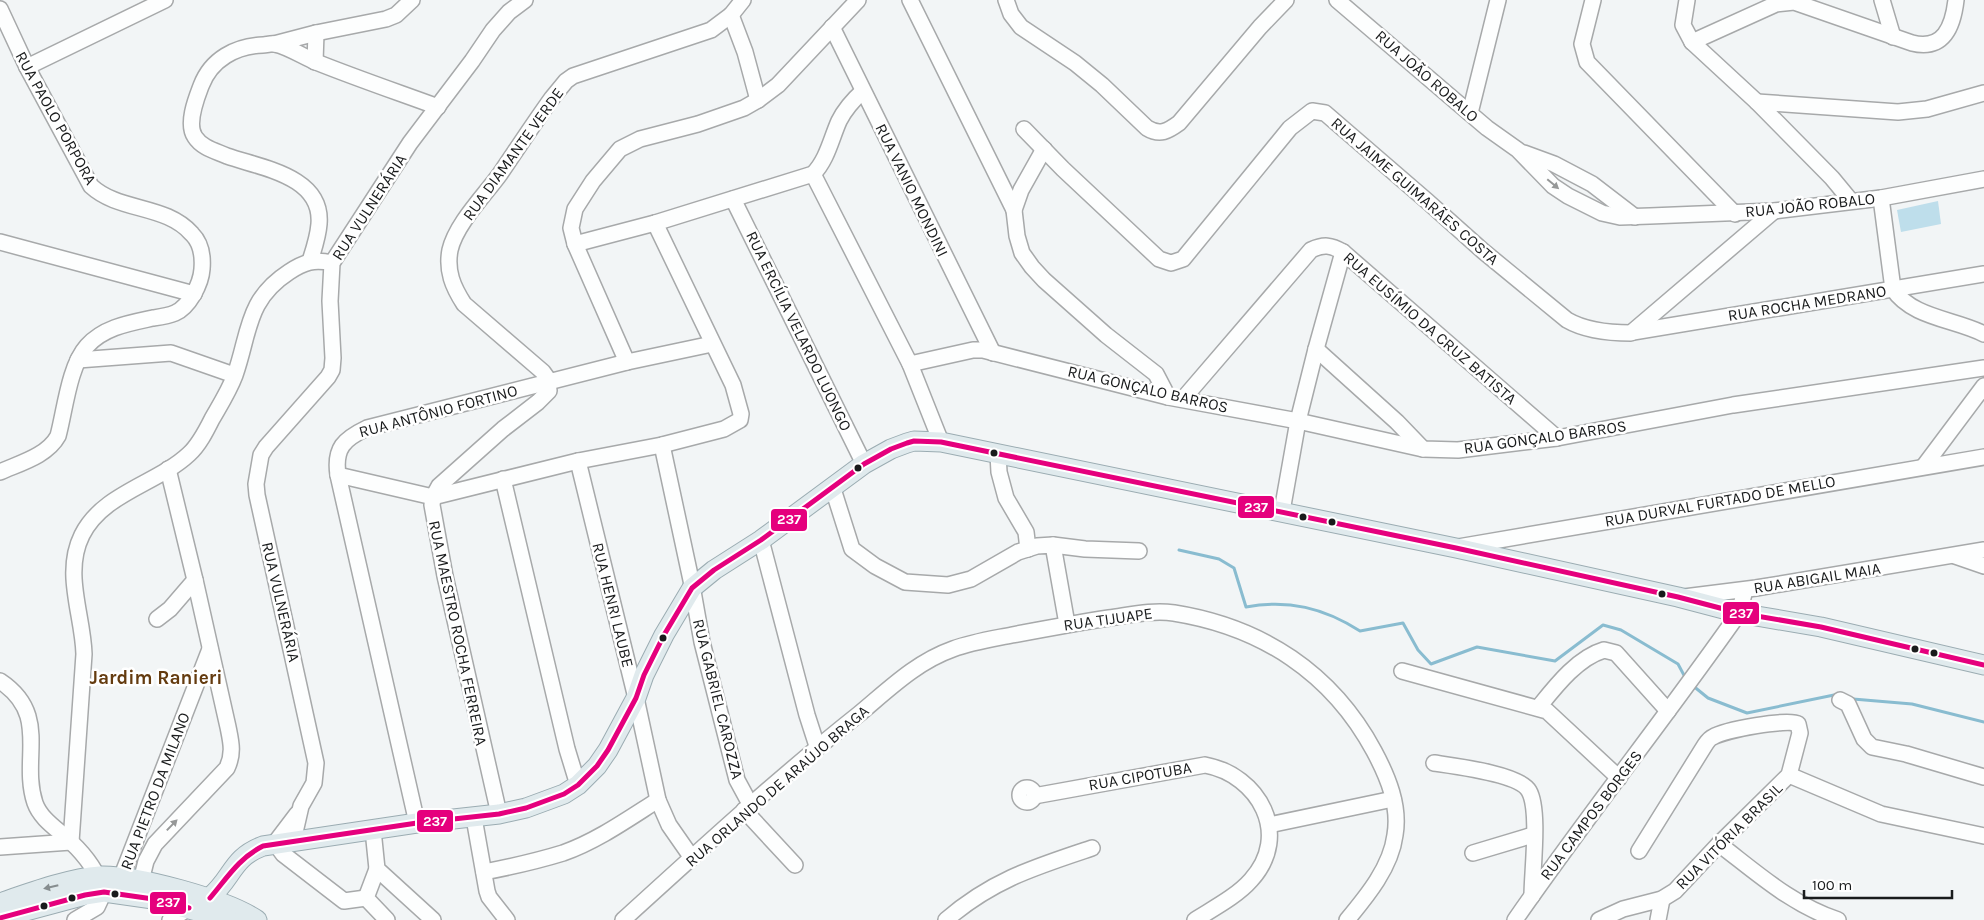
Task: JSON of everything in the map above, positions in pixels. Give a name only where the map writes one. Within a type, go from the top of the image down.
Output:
[{"type":"main road","points":[[189,908],[210,898],[239,860],[254,850],[284,842],[499,814],[549,801],[578,785],[597,766],[625,721],[636,698],[644,674],[664,635],[692,588],[714,570],[761,540],[833,489],[864,464],[891,449],[914,441],[941,442],[1282,511],[1678,597],[1739,613],[1821,627],[1984,665]]},
{"type":"main road","points":[[0,902],[41,889],[102,884],[121,878],[210,898],[238,909],[257,920]]},
{"type":"main road","points":[[0,918],[85,895],[102,884],[229,920]]},
{"type":"street","points":[[27,67],[165,0]]},
{"type":"street","points":[[310,261],[318,236],[319,222],[319,212],[311,194],[302,185],[285,176],[206,148],[195,138],[192,132],[192,122],[201,84],[208,72],[219,60],[239,48],[274,44],[316,33],[386,19],[396,15],[412,0]]},
{"type":"street","name":"RUA VULNERÁRIA","points":[[284,842],[314,782],[316,763],[257,495],[256,484],[261,455],[332,370],[330,301],[332,263],[410,143],[472,61],[492,30],[509,12],[526,0]]},
{"type":"street","name":"RUA DIAMANTE VERDE","points":[[549,382],[542,372],[464,304],[455,290],[448,266],[450,250],[455,236],[566,81],[592,68],[694,38],[711,30],[731,15],[743,0]]},
{"type":"street","points":[[627,362],[575,244],[571,228],[575,209],[593,181],[620,149],[640,139],[698,124],[744,108],[758,100],[778,85],[858,0]]},
{"type":"street","points":[[910,0],[1014,210],[1019,246],[1032,267],[1106,335],[1156,374],[1168,396]]},
{"type":"street","points":[[1006,0],[1011,14],[1021,27],[1075,63],[1147,128],[1156,133],[1163,133],[1179,123],[1260,27],[1286,0]]},
{"type":"street","name":"RUA JOÃO ROBALO","points":[[1337,0],[1487,128],[1518,150],[1554,186],[1588,207],[1611,216],[1735,214],[1774,211],[1881,198],[1984,180]]},
{"type":"street","points":[[1470,113],[1498,0]]},
{"type":"street","points":[[1593,0],[1582,44],[1587,62],[1735,214]]},
{"type":"street","points":[[1687,0],[1683,25],[1692,42],[1757,102],[1819,165],[1851,201]]},
{"type":"street","points":[[1882,0],[1893,37]]},
{"type":"street","points":[[1692,42],[1776,4],[1794,1],[1919,45],[1934,44],[1952,25],[1956,0]]},
{"type":"street","name":"RUA PAOLO PORPORA","points":[[0,472],[39,455],[55,441],[58,436],[78,360],[86,347],[103,333],[120,325],[175,313],[180,310],[194,294],[202,275],[203,260],[200,245],[193,234],[180,222],[163,214],[109,198],[100,194],[91,186],[27,67],[1,13]]},
{"type":"street","points":[[731,15],[745,52],[758,100]]},
{"type":"street","name":"RUA VANIO MONDINI","points":[[832,27],[993,353]]},
{"type":"street","points":[[315,62],[316,33]]},
{"type":"street","points":[[274,44],[315,62],[438,107]]},
{"type":"street","points":[[575,244],[655,223],[813,174],[824,158],[844,111],[863,91]]},
{"type":"street","points":[[1757,102],[1898,112],[1927,109],[1984,93]]},
{"type":"street","name":"RUA JAIME GUIMARÃES COSTA","points":[[1024,129],[1160,259],[1171,263],[1183,259],[1290,128],[1312,112],[1325,113],[1483,251],[1567,320],[1596,330],[1613,333],[1631,332]]},
{"type":"street","points":[[1014,210],[1021,190],[1044,149]]},
{"type":"street","name":"RUA JOÃO ROBALO","points":[[1518,150],[1554,164],[1592,184],[1635,216]]},
{"type":"street","points":[[813,174],[910,364],[941,442]]},
{"type":"street","points":[[1881,198],[1893,290],[1904,302],[1914,307],[1984,334]]},
{"type":"street","name":"RUA ERCÍLIA VELARDO LUONGO","points":[[733,199],[864,464]]},
{"type":"street","points":[[1631,332],[1774,211]]},
{"type":"street","points":[[338,475],[433,497],[578,461],[662,445],[724,429],[740,420],[741,414],[733,385],[655,223]]},
{"type":"street","points":[[0,242],[194,294]]},
{"type":"street","name":"RUA EUSÍMIO DA CRUZ BATISTA","points":[[1183,400],[1311,250],[1325,245],[1333,246],[1343,252],[1557,438]]},
{"type":"street","points":[[1282,511],[1298,421],[1343,252]]},
{"type":"street","points":[[71,842],[84,654],[75,598],[74,566],[81,537],[95,517],[113,502],[190,454],[201,440],[234,376],[254,310],[263,294],[288,273],[310,261],[332,263]]},
{"type":"street","name":"RUA ROCHA MEDRANO","points":[[1631,332],[1984,274]]},
{"type":"street","name":"RUA ANTÔNIO FORTINO","points":[[417,824],[338,475],[337,464],[343,443],[351,435],[367,428],[627,362],[712,344]]},
{"type":"street","points":[[1316,349],[1397,422],[1423,449]]},
{"type":"street","name":"RUA GONÇALO BARROS","points":[[910,364],[973,350],[993,353],[1183,400],[1298,421],[1423,449],[1481,448],[1557,438],[1733,405],[1984,368]]},
{"type":"street","points":[[78,360],[171,352],[234,376]]},
{"type":"street","name":"RUA MAESTRO ROCHA FERREIRA","points":[[499,814],[445,576],[432,512],[433,497],[439,486],[461,465],[538,402],[549,391],[549,382]]},
{"type":"street","points":[[1924,466],[1984,386]]},
{"type":"street","name":"RUA GABRIEL CAROZZA","points":[[662,445],[702,642],[737,780],[747,807],[795,865]]},
{"type":"street","points":[[998,454],[1006,498],[1024,528],[1028,548]]},
{"type":"street","name":"RUA DURVAL FURTADO DE MELLO","points":[[1456,548],[1984,457]]},
{"type":"street","name":"RUA HENRI LAUBE","points":[[578,461],[636,698],[658,800],[669,825],[692,858]]},
{"type":"street","points":[[141,881],[146,861],[155,844],[227,768],[232,758],[228,727],[168,469]]},
{"type":"street","points":[[503,479],[567,749],[578,785]]},
{"type":"street","points":[[833,489],[852,550],[898,579],[910,583],[948,585],[971,578],[1028,548],[1053,545],[1085,549],[1139,551]]},
{"type":"street","points":[[761,540],[806,715],[817,746]]},
{"type":"street","points":[[1053,545],[1067,624]]},
{"type":"street","name":"RUA ABIGAIL MAIA","points":[[1678,597],[1745,590],[1984,550]]},
{"type":"street","name":"RUA ABIGAIL MAIA","points":[[1956,556],[1984,566]]},
{"type":"street","points":[[158,619],[170,609],[195,580]]},
{"type":"street","name":"RUA CAMPOS BORGES","points":[[1515,920],[1739,613],[1745,590]]},
{"type":"street","name":"RUA TIJUAPE","points":[[934,657],[964,645],[1067,624],[1149,612],[1164,612],[1213,622],[1242,631],[1267,643],[1302,664],[1333,694],[1356,722],[1382,765],[1391,786],[1396,826],[1393,846],[1366,898],[1347,920]]},
{"type":"street","name":"RUA PIETRO DA MILANO","points":[[121,878],[210,649]]},
{"type":"street","points":[[1538,708],[1571,671],[1587,659],[1604,650],[1616,653],[1668,711]]},
{"type":"street","name":"RUA ORLANDO DE ARAÚJO BRAGA","points":[[623,920],[817,746],[906,674],[934,657]]},
{"type":"street","points":[[1402,671],[1538,708],[1551,714],[1619,778]]},
{"type":"street","points":[[0,681],[19,697],[26,711],[31,730],[34,801],[38,811],[71,842],[102,884],[98,907],[75,920]]},
{"type":"street","points":[[1840,700],[1848,704],[1864,739],[1872,747],[1906,754],[1984,777]]},
{"type":"street","name":"RUA VITÓRIA BRASIL","points":[[1639,851],[1705,745],[1712,737],[1722,732],[1748,728],[1794,722],[1798,724],[1800,734],[1789,775],[1719,844],[1675,891],[1662,899]]},
{"type":"street","points":[[1434,763],[1493,774],[1522,784],[1529,790],[1532,798],[1534,835],[1532,896]]},
{"type":"street","name":"RUA CIPOTUBA","points":[[1034,796],[1205,765],[1232,774],[1245,783],[1257,797],[1270,825],[1268,851],[1261,867],[1251,881],[1196,920]]},
{"type":"street","points":[[1789,775],[1881,814],[1984,836]]},
{"type":"street","points":[[1270,825],[1393,799]]},
{"type":"street","points":[[484,872],[516,866],[569,850],[599,836],[658,800]]},
{"type":"street","points":[[474,818],[489,897],[507,920]]},
{"type":"street","points":[[366,898],[378,869],[373,830]]},
{"type":"street","points":[[1473,853],[1534,835]]},
{"type":"street","points":[[137,837],[155,844]]},
{"type":"street","points":[[0,848],[71,842]]},
{"type":"street","points":[[284,842],[283,854],[342,900],[366,898]]},
{"type":"street","points":[[1719,844],[1780,891],[1816,912],[1838,920]]},
{"type":"street","points":[[946,920],[967,902],[993,886],[1038,866],[1092,848]]},
{"type":"street","points":[[378,869],[433,920]]},
{"type":"street","points":[[366,898],[387,920]]},
{"type":"street","points":[[1599,920],[1623,910],[1662,899],[1658,920]]},
{"type":"street","points":[[170,920],[189,908]]},
{"type":"shaded area","points":[[1938,201],[1941,224],[1901,232],[1897,210]]},
{"type":"waterway","points":[[1179,550],[1219,559],[1234,568],[1246,607],[1276,604],[1305,607],[1333,616],[1360,631],[1403,623],[1418,650],[1431,664],[1477,647],[1555,661],[1603,625],[1621,630],[1678,664],[1686,679]]},
{"type":"waterway","points":[[1692,685],[1708,698],[1747,713],[1834,695]]},
{"type":"waterway","points":[[1853,699],[1912,704],[1984,722]]},
{"type":"transit line","name":"237","points":[[210,898],[240,862],[263,846],[417,823],[499,814],[526,808],[564,794],[578,785],[597,766],[608,750],[636,698],[644,675],[664,635],[692,588],[714,570],[761,540],[864,464],[891,449],[914,441],[941,442],[1456,548],[1678,597],[1739,613],[1821,627],[1984,665]]},
{"type":"transit line","name":"237","points":[[0,918],[85,895],[104,892],[153,899],[189,908]]},
{"type":"district","name":"Jardim Ranieri","points":[[156,678]]}]
